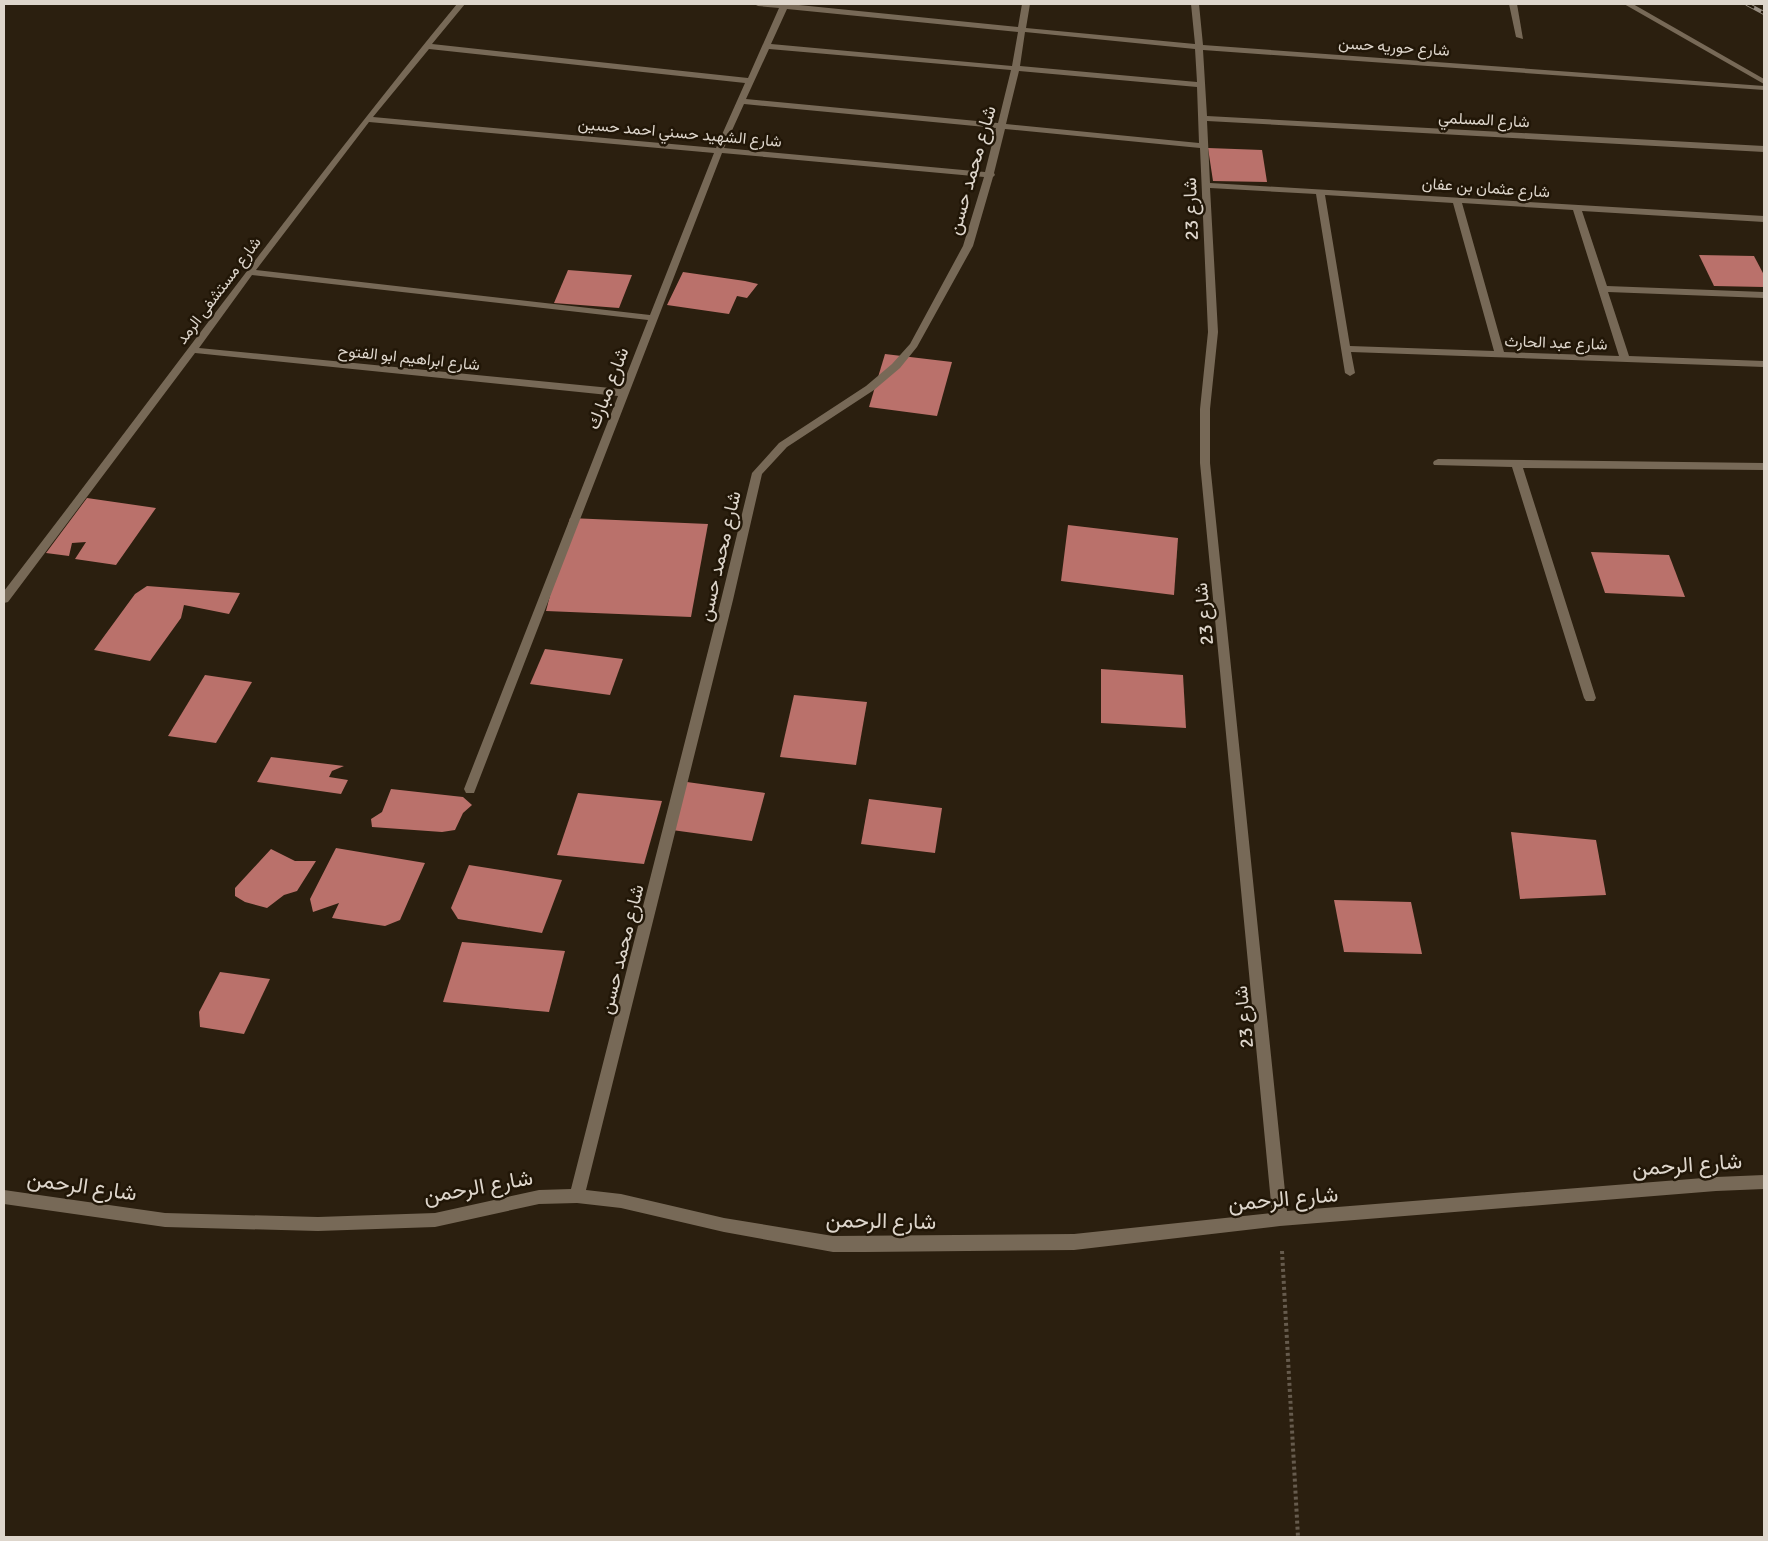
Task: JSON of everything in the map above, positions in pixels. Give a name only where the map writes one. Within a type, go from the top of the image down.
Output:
[{"type":"street","name":"شارع مستشفى الرمد","points":[[4,599],[366,119],[461,4]]},
{"type":"street","name":"شارع حوريه حسن","points":[[758,4],[784,5],[1022,31],[1199,47],[1764,88]]},
{"type":"street","name":"شارع محمد حسن","points":[[576,1196],[728,600],[757,473],[783,445],[870,388],[896,366],[914,345],[968,246],[1003,127],[1016,68],[1026,4]]},
{"type":"street","name":"شارع 23","points":[[1195,4],[1199,47],[1212,332],[1205,409],[1205,463],[1280,1220]]},
{"type":"street","points":[[1512,4],[1520,37]]},
{"type":"street","points":[[1617,4],[1629,4],[1764,82]]},
{"type":"street","name":"شارع مبارك","points":[[470,789],[719,151],[784,5]]},
{"type":"street","points":[[427,46],[750,81]]},
{"type":"street","points":[[766,46],[1200,85]]},
{"type":"street","points":[[742,101],[1204,146]]},
{"type":"street","name":"شارع المسلمي","points":[[1202,118],[1764,149]]},
{"type":"street","name":"شارع الشهيد حسني احمد حسين","points":[[366,119],[990,175]]},
{"type":"street","name":"شارع عثمان بن عفان","points":[[1206,185],[1764,219]]},
{"type":"street","points":[[1320,192],[1350,373]]},
{"type":"street","points":[[1457,200],[1500,355]]},
{"type":"street","points":[[1577,208],[1625,359]]},
{"type":"street","points":[[250,272],[654,318]]},
{"type":"street","points":[[1603,289],[1764,294]]},
{"type":"street","name":"شارع ابراهيم ابو الفتوح","points":[[192,350],[624,393]]},
{"type":"street","name":"شارع عبد الحارث","points":[[1347,350],[1764,364]]},
{"type":"street","points":[[1438,463],[1764,467]]},
{"type":"street","points":[[1516,463],[1590,698]]},
{"type":"street","name":"شارع الرحمن","points":[[4,1197],[165,1220],[318,1224],[435,1220],[539,1197],[576,1196],[621,1201],[724,1225],[833,1244],[1074,1242],[1280,1220],[1716,1184],[1764,1182]]},
{"type":"path","points":[[1280,1220],[1298,1537]]},
{"type":"building","points":[[1208,148],[1262,150],[1267,182],[1213,181]]},
{"type":"building","points":[[1699,255],[1754,256],[1764,275],[1764,287],[1714,286]]},
{"type":"building","points":[[568,270],[632,275],[619,308],[554,303]]},
{"type":"building","points":[[683,272],[758,284],[747,298],[737,296],[729,314],[667,305]]},
{"type":"building","points":[[885,354],[952,362],[937,416],[869,407]]},
{"type":"building","points":[[87,498],[156,508],[116,565],[75,559],[86,542],[72,543],[69,556],[46,553]]},
{"type":"building","points":[[570,518],[708,524],[691,617],[546,611]]},
{"type":"building","points":[[1068,525],[1178,538],[1174,595],[1061,581]]},
{"type":"building","points":[[1591,552],[1669,555],[1685,597],[1605,593]]},
{"type":"building","points":[[147,586],[240,593],[229,614],[184,605],[181,618],[150,661],[94,650],[135,594]]},
{"type":"building","points":[[545,649],[623,659],[610,695],[530,684]]},
{"type":"building","points":[[1101,669],[1183,675],[1186,728],[1101,723]]},
{"type":"building","points":[[205,675],[252,682],[216,743],[168,736]]},
{"type":"building","points":[[794,695],[867,702],[856,765],[780,757]]},
{"type":"building","points":[[271,757],[344,766],[332,771],[329,777],[348,780],[341,794],[257,782]]},
{"type":"building","points":[[687,782],[765,793],[752,841],[672,830]]},
{"type":"building","points":[[391,789],[463,797],[472,805],[463,813],[455,830],[442,832],[372,827],[371,819],[382,812]]},
{"type":"building","points":[[578,793],[662,801],[644,864],[557,855]]},
{"type":"building","points":[[869,799],[942,808],[935,853],[861,844]]},
{"type":"building","points":[[1511,832],[1596,840],[1606,895],[1520,899]]},
{"type":"building","points":[[336,848],[425,863],[400,920],[385,926],[332,918],[339,903],[313,912],[310,899]]},
{"type":"building","points":[[271,849],[295,861],[316,861],[297,891],[284,895],[267,908],[245,902],[235,896],[235,888]]},
{"type":"building","points":[[469,865],[562,880],[542,933],[458,919],[451,908]]},
{"type":"building","points":[[1334,900],[1411,902],[1422,954],[1344,952]]},
{"type":"building","points":[[462,942],[565,951],[549,1012],[443,1002]]},
{"type":"building","points":[[220,972],[270,979],[244,1034],[200,1027],[199,1012]]},
{"type":"railway","points":[[1747,4],[1764,13]]}]
